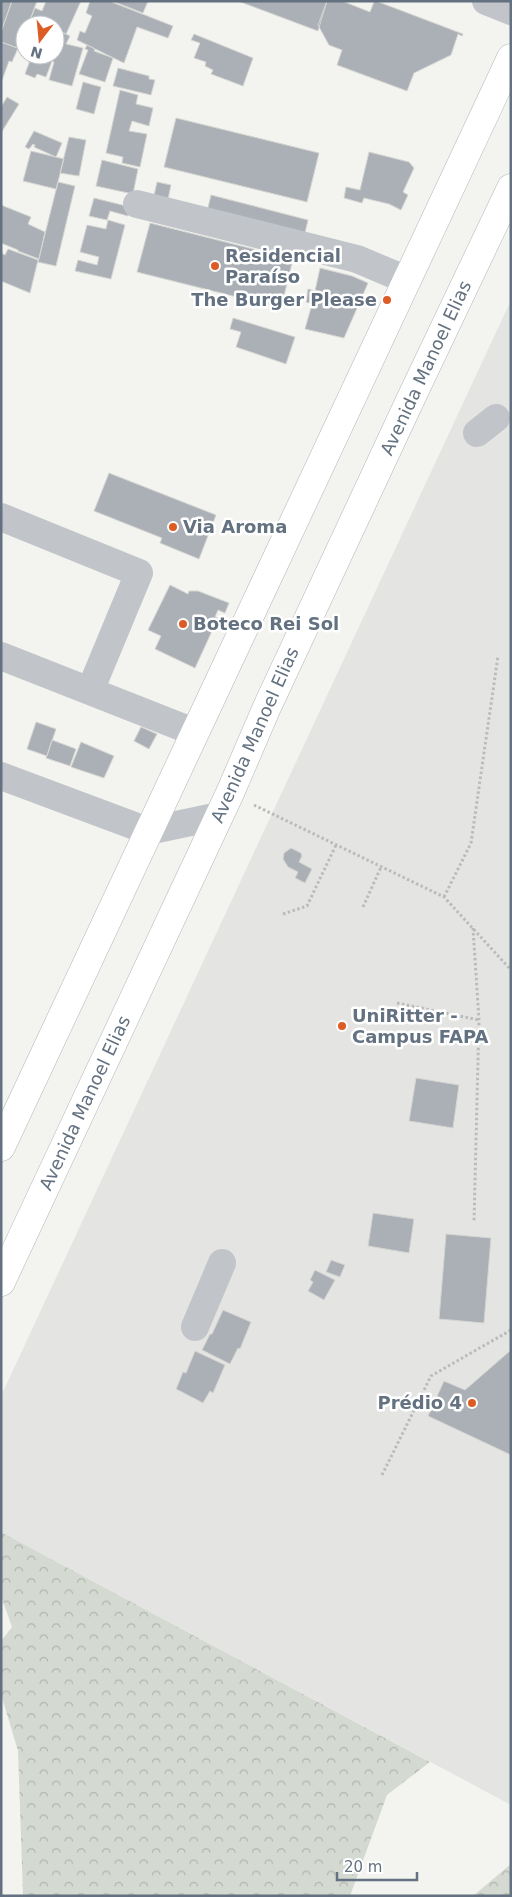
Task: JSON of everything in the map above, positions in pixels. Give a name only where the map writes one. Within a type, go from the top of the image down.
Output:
[{"type":"main road","points":[[1,1147],[511,58]]},
{"type":"main road","name":"Avenida Manoel Elias","points":[[1,1282],[224,805],[267,707],[511,188]]},
{"type":"street","points":[[486,1],[511,11]]},
{"type":"street","points":[[137,204],[357,259],[407,280]]},
{"type":"street","points":[[1,517],[139,574],[90,691]]},
{"type":"street","points":[[1,656],[194,732]]},
{"type":"street","points":[[1,776],[148,831],[224,805]]},
{"type":"street","points":[[195,1327],[222,1263]]},
{"type":"path","points":[[444,897],[471,843],[498,656]]},
{"type":"path","points":[[224,805],[336,845],[444,897],[511,970]]},
{"type":"path","points":[[283,914],[307,906],[336,845]]},
{"type":"path","points":[[363,907],[381,866]]},
{"type":"path","points":[[473,928],[479,1020],[474,1222]]},
{"type":"path","points":[[397,1003],[479,1020]]},
{"type":"path","points":[[382,1475],[431,1376],[511,1330]]},
{"type":"shaded area","name":"UniRitter - Campus FAPA","points":[[511,300],[511,1805],[1,1532],[1,1396]]},
{"type":"green space","points":[[1,1532],[430,1762],[387,1795],[350,1896],[23,1896],[18,1751],[1,1694],[1,1641],[12,1627],[1,1596]]},
{"type":"green space","points":[[511,1864],[511,1896],[473,1896]]},
{"type":"building","points":[[1,1],[12,1],[1,32]]},
{"type":"building","points":[[12,1],[37,1],[32,15],[15,15],[15,47],[1,42],[1,32]]},
{"type":"building","points":[[46,1],[81,1],[66,34],[65,15],[32,15],[35,8],[42,11]]},
{"type":"building","points":[[90,1],[109,1],[173,26],[168,38],[137,27],[124,63],[77,40],[80,31],[85,33],[92,16],[86,13]]},
{"type":"building","points":[[112,1],[148,1],[143,13]]},
{"type":"building","points":[[238,1],[327,1],[318,31]]},
{"type":"building","points":[[327,1],[342,1],[370,12],[374,2],[372,1],[376,1],[463,34],[462,36],[458,34],[451,55],[414,73],[407,91],[337,65],[342,50],[329,45],[318,25]]},
{"type":"building","points":[[65,34],[70,36],[66,44],[83,48],[72,86],[49,80],[53,65],[65,65]]},
{"type":"building","points":[[194,34],[253,58],[243,86],[211,74],[213,70],[205,66],[206,62],[194,58],[200,43],[191,40]]},
{"type":"building","points":[[1,42],[15,47],[15,55],[12,62],[9,61],[1,83]]},
{"type":"building","points":[[87,45],[95,49],[94,51],[113,58],[105,82],[79,74],[88,50],[85,49]]},
{"type":"building","points":[[28,65],[50,65],[46,77],[37,74],[35,78],[25,74]]},
{"type":"building","points":[[118,68],[149,76],[149,79],[155,80],[151,95],[113,86]]},
{"type":"building","points":[[83,82],[101,87],[94,114],[76,109]]},
{"type":"building","points":[[120,90],[138,95],[136,104],[153,108],[149,126],[132,121],[129,131],[147,134],[140,167],[122,163],[123,157],[106,153]]},
{"type":"building","points":[[7,97],[19,104],[1,133],[1,107]]},
{"type":"building","points":[[176,118],[319,153],[307,202],[164,167]]},
{"type":"building","points":[[34,131],[62,143],[56,157],[34,147],[35,145],[33,144],[29,149],[25,147]]},
{"type":"building","points":[[69,137],[86,140],[79,176],[60,173]]},
{"type":"building","points":[[31,151],[64,159],[56,189],[23,181]]},
{"type":"building","points":[[369,152],[409,162],[414,168],[403,192],[408,195],[401,210],[389,204],[364,198],[362,203],[344,198],[346,187],[360,190]]},
{"type":"building","points":[[102,160],[138,169],[133,194],[96,186]]},
{"type":"building","points":[[58,182],[75,186],[56,266],[38,262]]},
{"type":"building","points":[[157,182],[171,185],[167,204],[153,200]]},
{"type":"building","points":[[211,195],[308,220],[304,237],[207,212]]},
{"type":"building","points":[[94,198],[130,207],[128,216],[110,211],[107,220],[89,216]]},
{"type":"building","points":[[1,205],[31,217],[28,224],[45,232],[39,259],[1,243]]},
{"type":"building","points":[[108,220],[125,225],[111,279],[75,271],[78,260],[97,265],[99,257],[80,252],[87,225],[106,229]]},
{"type":"building","name":"Residencial Paraíso","points":[[150,223],[293,259],[281,308],[137,272]]},
{"type":"building","points":[[8,249],[38,260],[30,293],[1,281],[1,253],[5,255]]},
{"type":"building","points":[[320,268],[352,276],[368,283],[344,338],[305,329],[312,304],[306,302],[308,289],[315,291]]},
{"type":"building","points":[[233,318],[295,337],[286,364],[236,347],[241,332],[230,329]]},
{"type":"building","name":"Via Aroma","points":[[109,473],[216,515],[199,559],[160,543],[162,538],[94,511]]},
{"type":"building","name":"Boteco Rei Sol","points":[[170,585],[188,594],[189,591],[198,591],[229,603],[225,613],[218,610],[215,617],[218,618],[195,668],[155,649],[161,636],[148,630]]},
{"type":"building","points":[[36,722],[56,729],[47,756],[27,749]]},
{"type":"building","points":[[141,727],[157,734],[149,749],[134,741]]},
{"type":"building","points":[[52,740],[76,749],[70,766],[46,758]]},
{"type":"building","points":[[81,742],[114,756],[104,778],[71,767]]},
{"type":"building","points":[[291,848],[301,853],[302,856],[299,862],[312,869],[305,883],[295,878],[298,872],[288,867],[283,859],[284,853]]},
{"type":"building","points":[[416,1078],[459,1085],[453,1128],[409,1121]]},
{"type":"building","points":[[373,1213],[414,1219],[409,1253],[368,1246]]},
{"type":"building","points":[[446,1234],[491,1238],[484,1323],[439,1319]]},
{"type":"building","points":[[331,1260],[345,1265],[340,1277],[326,1272]]},
{"type":"building","points":[[315,1270],[335,1280],[324,1300],[308,1291],[313,1282],[310,1280]]},
{"type":"building","points":[[223,1310],[251,1322],[240,1349],[238,1348],[230,1364],[202,1350]]},
{"type":"building","name":"Prédio 4","points":[[511,1350],[511,1455],[428,1416],[444,1381],[465,1390]]},
{"type":"building","points":[[195,1351],[225,1365],[213,1393],[210,1391],[203,1403],[176,1389],[183,1372],[186,1373]]},
{"type":"place","name":"Residencial Paraíso","points":[[215,266]]},
{"type":"place","name":"The Burger Please","points":[[387,300]]},
{"type":"place","name":"Via Aroma","points":[[173,527]]},
{"type":"place","name":"Boteco Rei Sol","points":[[183,624]]},
{"type":"place","name":"UniRitter - Campus FAPA","points":[[342,1026]]},
{"type":"place","name":"Prédio 4","points":[[472,1403]]}]
